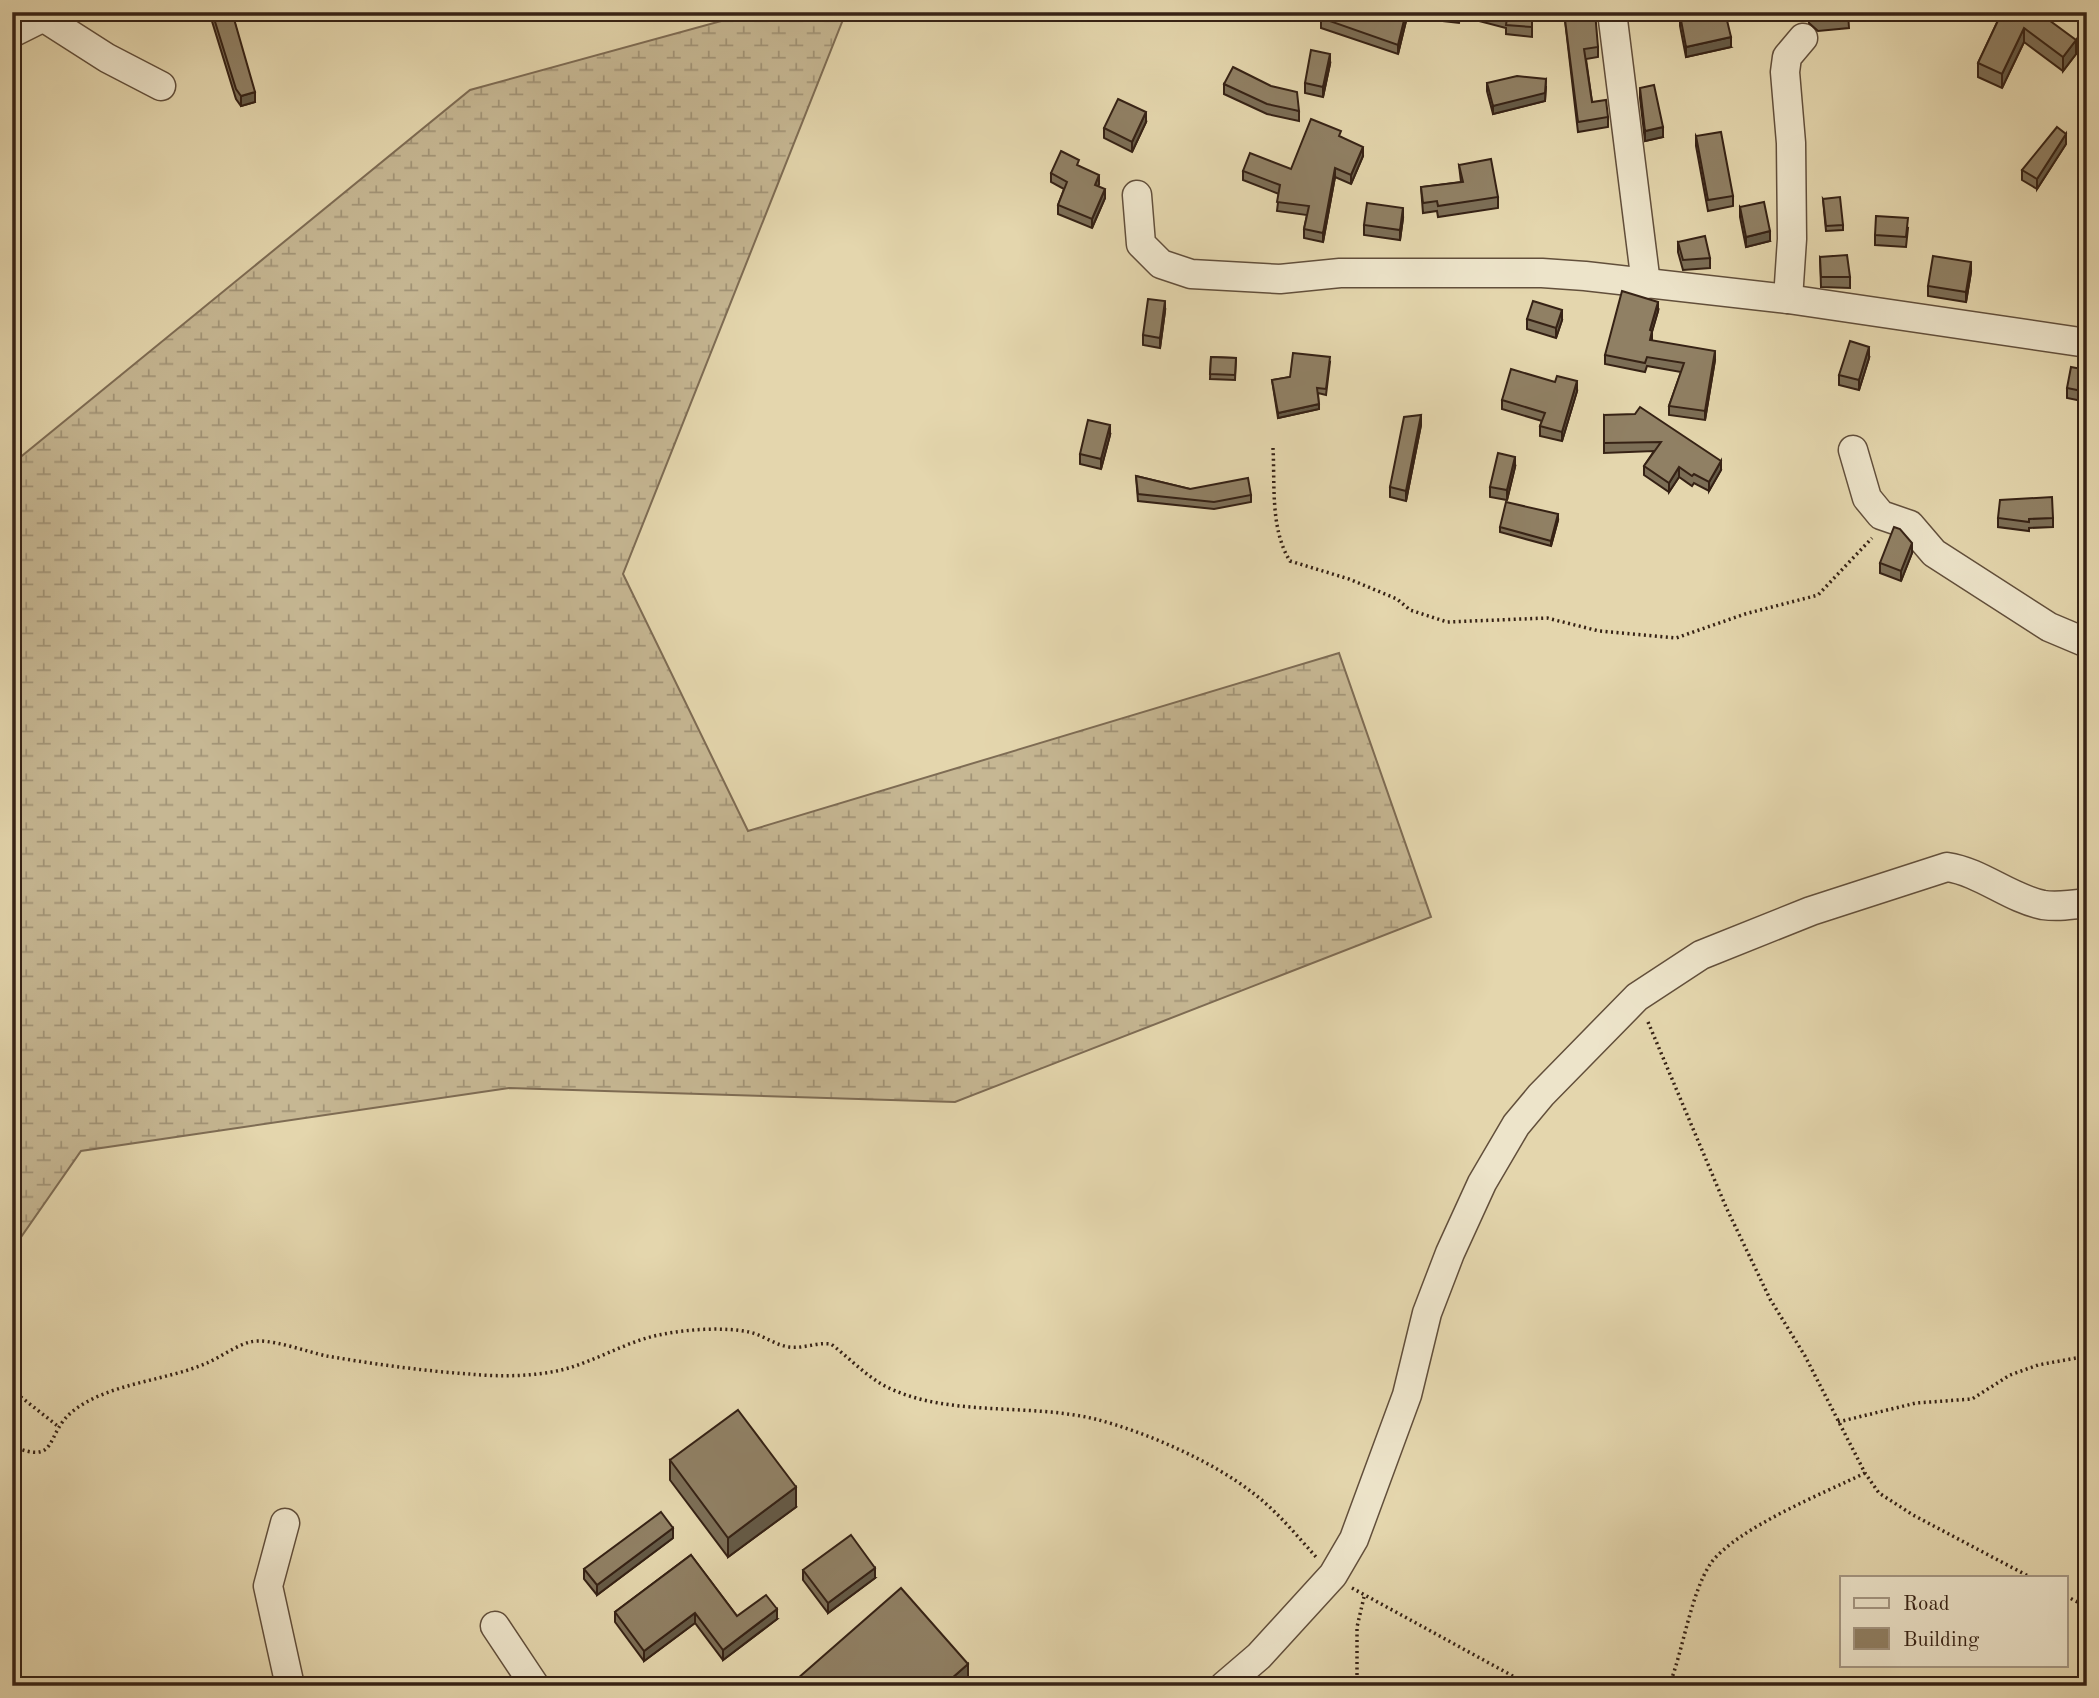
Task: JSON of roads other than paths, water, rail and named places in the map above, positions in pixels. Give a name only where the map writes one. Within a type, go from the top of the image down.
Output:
[{"type":"street","points":[[1612,12],[1646,284]]},
{"type":"street","points":[[12,33],[39,15],[107,58],[161,86]]},
{"type":"street","points":[[1788,299],[1793,239],[1791,143],[1785,72],[1787,57],[1803,38]]},
{"type":"street","points":[[1137,195],[1141,244],[1161,264],[1191,274],[1280,279],[1340,273],[1542,273],[2084,334]]},
{"type":"street","points":[[1853,450],[1867,498],[1881,514],[1910,525],[1934,553],[2049,627],[2087,643]]},
{"type":"street","points":[[1224,1686],[1259,1656],[1333,1575],[1354,1539],[1407,1395],[1427,1313],[1482,1183],[1516,1125],[1541,1095],[1637,997],[1701,954],[1811,911],[1947,867],[1962,870],[2041,904],[2059,906],[2087,903]]},
{"type":"street","points":[[285,1523],[268,1586],[290,1686]]},
{"type":"street","points":[[495,1626],[535,1686]]}]
